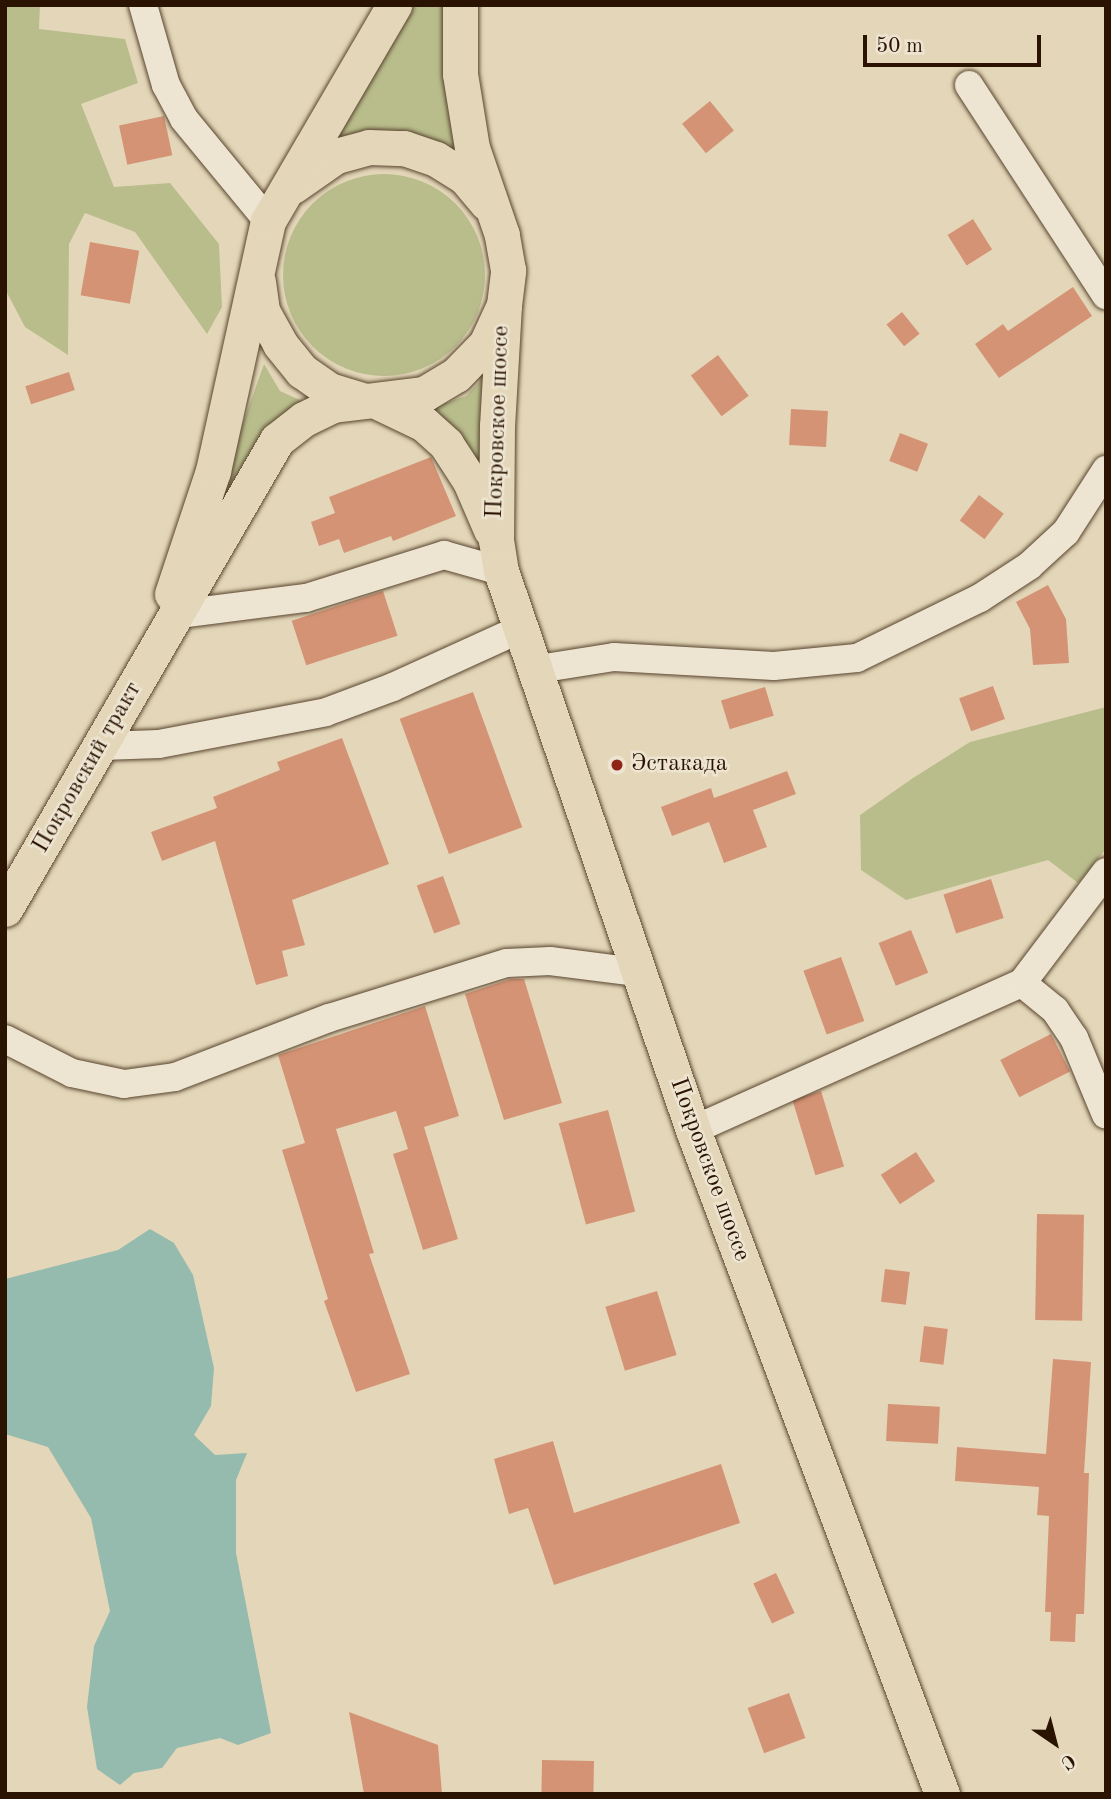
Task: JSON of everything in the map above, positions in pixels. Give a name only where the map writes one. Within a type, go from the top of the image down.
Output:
[{"type":"main road","points":[[148,664],[213,471],[256,273],[275,209],[394,5]]},
{"type":"main road","points":[[460,5],[460,74],[472,148],[502,234]]},
{"type":"main road","points":[[275,209],[306,173],[336,156],[369,147],[404,148],[436,159],[465,177],[488,203],[502,234]]},
{"type":"main road","name":"Покровское шоссе","points":[[498,556],[498,360],[508,270],[502,234]]},
{"type":"main road","name":"Покровское шоссе","points":[[256,273],[262,311],[280,344],[302,371],[329,390],[371,402],[424,424],[446,444],[470,481],[498,556],[518,630],[636,972],[942,1794]]},
{"type":"main road","points":[[148,664],[278,440],[304,419],[333,405],[424,394],[456,375],[486,344],[504,305]]},
{"type":"main road","name":"Покровский тракт","points":[[5,909],[148,664]]},
{"type":"street","points":[[143,5],[162,74],[184,119],[275,209]]},
{"type":"street","points":[[969,85],[1106,295]]},
{"type":"street","points":[[532,670],[614,657],[774,666],[857,658],[980,598],[1029,566],[1066,532],[1106,470]]},
{"type":"street","points":[[179,614],[306,597],[444,555],[498,556]]},
{"type":"street","points":[[102,746],[183,740],[326,712],[518,630]]},
{"type":"street","points":[[693,1130],[1022,983],[1106,872]]},
{"type":"street","points":[[5,1039],[72,1073],[124,1084],[175,1077],[329,1018],[507,963],[550,961],[636,972]]},
{"type":"street","points":[[1022,983],[1055,1010],[1074,1038],[1106,1115]]},
{"type":"green space","points":[[5,5],[40,5],[39,29],[125,39],[138,83],[81,104],[114,187],[170,183],[219,244],[222,307],[207,334],[135,232],[85,213],[69,244],[68,355],[25,327],[5,289]]},
{"type":"green space","points":[[407,5],[457,5],[475,166],[324,150]]},
{"type":"green space","points":[[384,174],[423,182],[456,203],[477,236],[485,275],[477,314],[456,347],[423,368],[384,376],[345,368],[312,347],[291,314],[283,275],[291,236],[312,203],[345,182]]},
{"type":"green space","points":[[264,364],[280,391],[304,402],[204,532]]},
{"type":"green space","points":[[492,369],[493,493],[428,409],[466,396]]},
{"type":"green space","points":[[1106,707],[1106,849],[1078,883],[1048,860],[906,900],[861,870],[860,815],[913,778],[970,742]]},
{"type":"water","points":[[150,1229],[174,1243],[193,1275],[214,1368],[211,1406],[194,1435],[215,1455],[247,1453],[236,1480],[236,1553],[271,1733],[238,1745],[220,1738],[177,1748],[162,1768],[134,1773],[120,1785],[97,1769],[87,1707],[94,1646],[110,1611],[91,1518],[48,1447],[5,1434],[5,1279],[118,1250]]},
{"type":"building","points":[[710,101],[734,131],[706,153],[682,124]]},
{"type":"building","points":[[164,116],[172,155],[127,165],[119,126]]},
{"type":"building","points":[[973,219],[992,250],[967,265],[948,235]]},
{"type":"building","points":[[90,242],[139,251],[130,304],[81,295]]},
{"type":"building","points":[[1073,287],[1092,316],[999,378],[975,344],[1003,324],[1008,331]]},
{"type":"building","points":[[902,312],[920,334],[904,346],[886,325]]},
{"type":"building","points":[[718,355],[749,396],[722,416],[691,375]]},
{"type":"building","points":[[69,372],[75,390],[31,404],[25,386]]},
{"type":"building","points":[[791,409],[828,411],[826,447],[789,445]]},
{"type":"building","points":[[900,433],[928,444],[917,472],[889,461]]},
{"type":"building","points":[[431,457],[456,516],[393,541],[391,536],[344,553],[339,539],[319,546],[311,522],[335,513],[329,497]]},
{"type":"building","points":[[979,495],[1004,514],[984,539],[960,521]]},
{"type":"building","points":[[1048,585],[1066,619],[1069,663],[1033,665],[1030,629],[1016,602]]},
{"type":"building","points":[[383,591],[398,636],[306,665],[292,621]]},
{"type":"building","points":[[993,686],[1005,719],[971,731],[959,698]]},
{"type":"building","points":[[765,687],[774,716],[730,729],[721,700]]},
{"type":"building","points":[[473,692],[522,827],[449,854],[400,719]]},
{"type":"building","points":[[342,738],[389,864],[292,900],[305,945],[282,951],[288,976],[256,985],[215,841],[162,861],[151,832],[217,808],[213,797],[280,770],[277,762]]},
{"type":"building","points":[[787,771],[796,794],[753,810],[767,847],[724,863],[709,822],[672,836],[661,807],[711,788],[714,798]]},
{"type":"building","points":[[443,876],[460,924],[434,934],[417,886]]},
{"type":"building","points":[[991,879],[1004,918],[956,933],[943,894]]},
{"type":"building","points":[[911,930],[928,973],[896,986],[879,943]]},
{"type":"building","points":[[841,957],[864,1021],[827,1035],[803,971]]},
{"type":"building","points":[[511,979],[524,979],[562,1103],[504,1120],[465,994]]},
{"type":"building","points":[[425,1006],[459,1116],[424,1127],[458,1239],[423,1250],[393,1154],[408,1149],[396,1111],[336,1129],[374,1253],[369,1254],[410,1374],[356,1392],[324,1301],[328,1299],[282,1150],[305,1143],[278,1055]]},
{"type":"building","points":[[1051,1034],[1070,1071],[1019,1097],[1000,1060]]},
{"type":"building","points":[[821,1091],[844,1167],[815,1175],[792,1100]]},
{"type":"building","points":[[608,1110],[635,1211],[586,1225],[559,1123]]},
{"type":"building","points":[[916,1152],[935,1181],[900,1204],[881,1175]]},
{"type":"building","points":[[1037,1214],[1084,1215],[1082,1321],[1035,1320]]},
{"type":"building","points":[[885,1269],[910,1272],[906,1305],[881,1302]]},
{"type":"building","points":[[657,1291],[677,1355],[625,1371],[605,1307]]},
{"type":"building","points":[[924,1326],[948,1329],[943,1365],[920,1362]]},
{"type":"building","points":[[1053,1359],[1091,1362],[1084,1473],[1089,1473],[1084,1614],[1076,1614],[1075,1642],[1050,1641],[1051,1612],[1045,1612],[1049,1516],[1037,1515],[1039,1487],[955,1481],[957,1447],[1046,1454]]},
{"type":"building","points":[[888,1404],[940,1407],[938,1444],[886,1441]]},
{"type":"building","points":[[553,1441],[574,1513],[721,1464],[740,1523],[554,1585],[528,1508],[509,1514],[494,1459]]},
{"type":"building","points":[[776,1573],[795,1613],[772,1623],[753,1584]]},
{"type":"building","points":[[789,1693],[805,1738],[764,1753],[748,1708]]},
{"type":"building","points":[[349,1712],[438,1745],[442,1794],[364,1794]]},
{"type":"building","points":[[542,1760],[594,1761],[593,1794],[541,1794]]},
{"type":"place","name":"Эстакада","points":[[617,765]]}]
